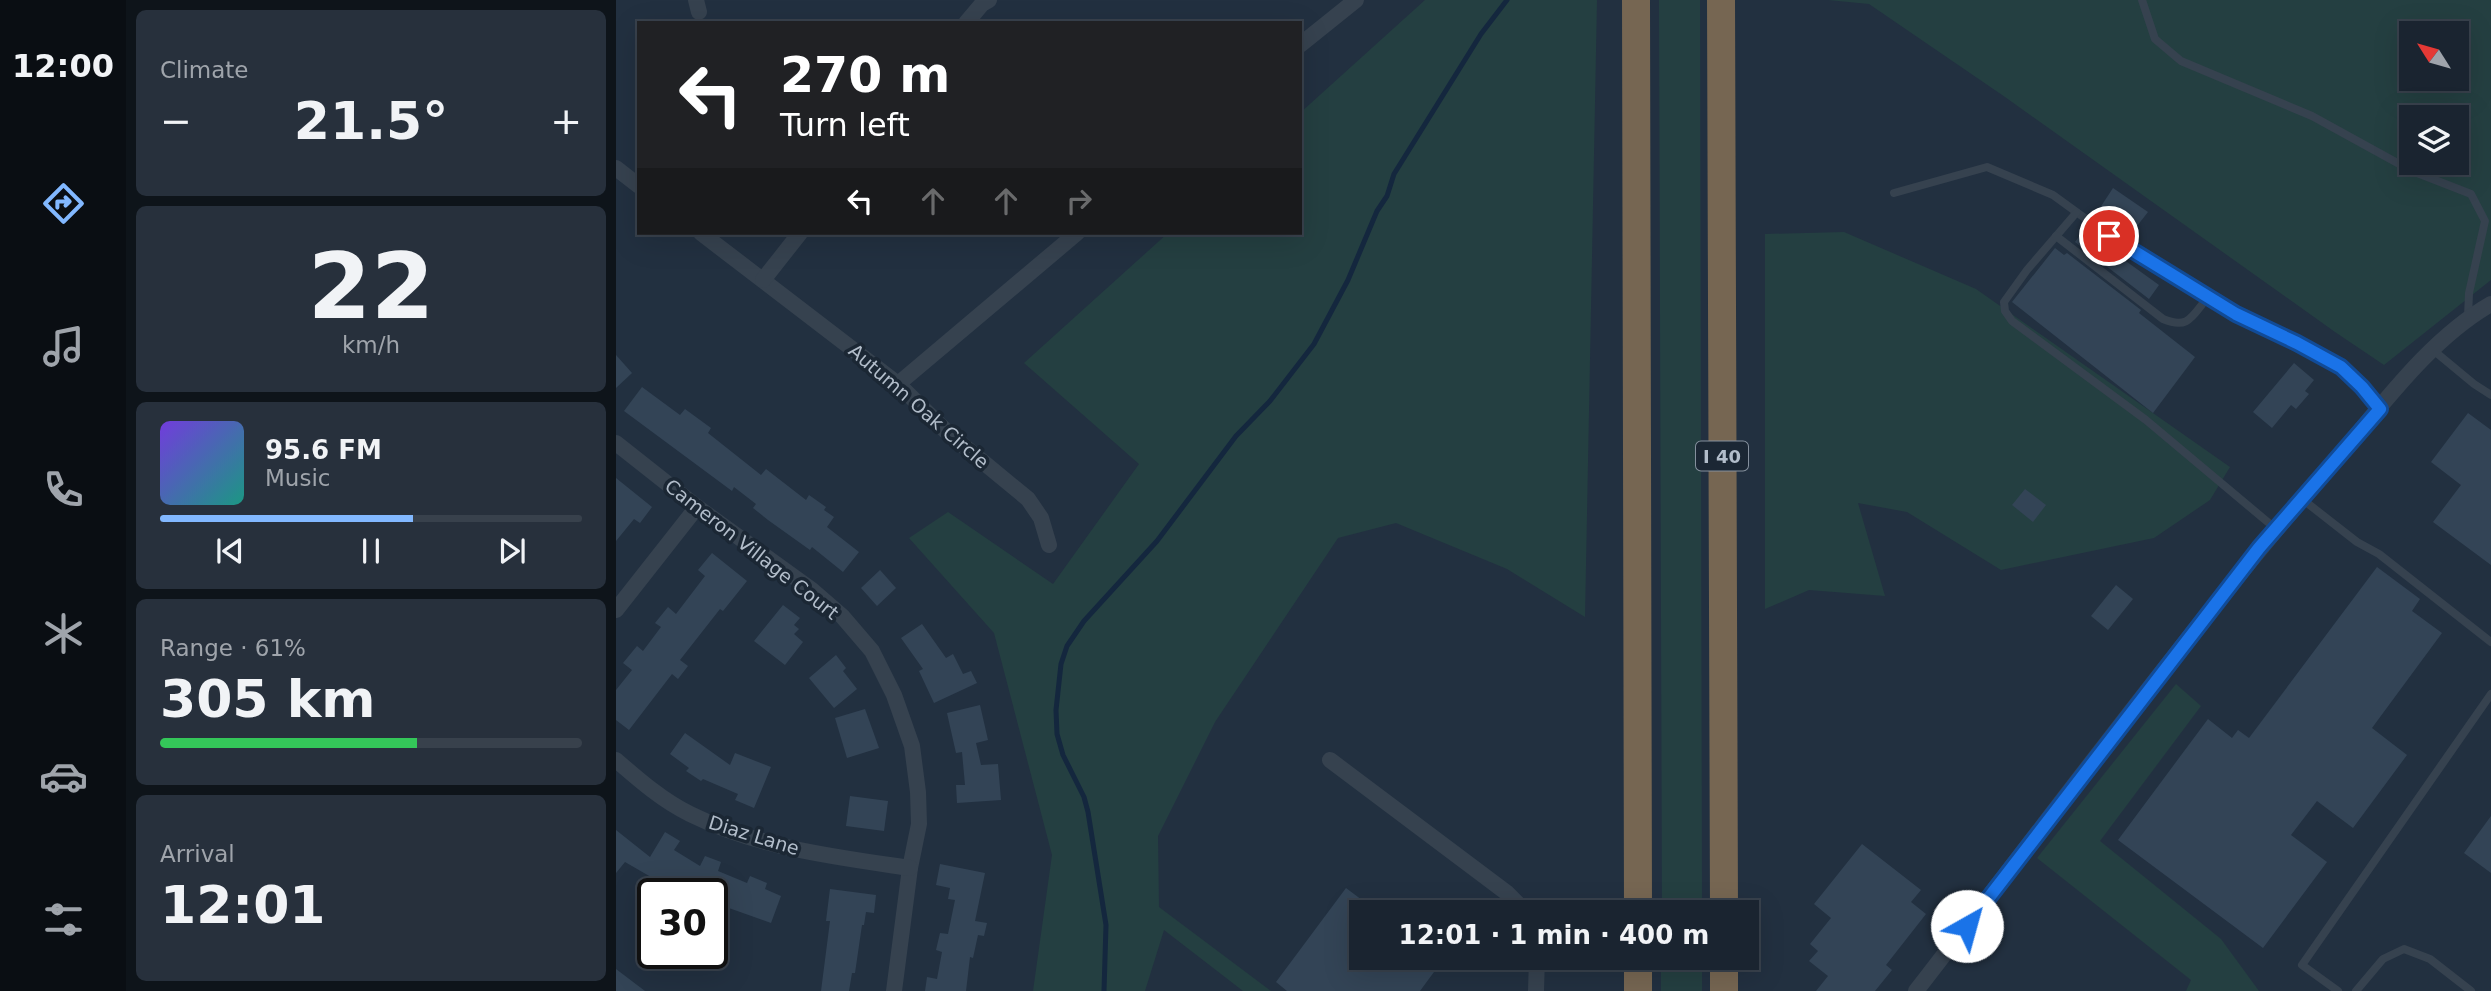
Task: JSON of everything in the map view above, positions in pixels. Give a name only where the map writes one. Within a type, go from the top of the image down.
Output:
[{"type":"highway","points":[[1636,0],[1638,900]]},
{"type":"highway","name":"I 40","points":[[1721,0],[1724,900]]},
{"type":"highway","points":[[1638,970],[1638,991]]},
{"type":"highway","points":[[1724,970],[1724,991]]},
{"type":"street","points":[[968,21],[989,0]]},
{"type":"street","points":[[1302,43],[1356,0]]},
{"type":"street","points":[[616,168],[637,184]]},
{"type":"street","name":"Autumn Oak Circle","points":[[704,235],[898,384],[948,433],[1028,499],[1041,518],[1049,545]]},
{"type":"street","points":[[763,279],[798,235]]},
{"type":"street","points":[[898,384],[1075,235]]},
{"type":"street","points":[[1916,991],[2276,529],[2432,350],[2468,317],[2491,304]]},
{"type":"street","name":"Cameron Village Court","points":[[616,443],[696,508],[812,590],[842,616],[872,651],[894,695],[912,746],[918,792],[919,824],[910,868],[894,991]]},
{"type":"street","points":[[616,610],[696,508]]},
{"type":"street","name":"Diaz Lane","points":[[616,760],[651,790],[689,814],[740,835],[791,849],[910,868]]},
{"type":"street","points":[[1330,760],[1514,900]]},
{"type":"street","points":[[1536,970],[1536,991]]},
{"type":"lane","points":[[2142,0],[2155,39],[2181,61],[2312,117],[2412,171],[2471,194],[2485,221],[2469,293],[2468,317]]},
{"type":"lane","points":[[1894,193],[1987,167],[2053,195],[2130,251],[2208,297],[2341,367],[2380,409]]},
{"type":"lane","points":[[2076,212],[2027,270],[2004,302],[2005,310],[2012,321],[2146,419],[2276,529]]},
{"type":"lane","points":[[2056,236],[2163,319],[2174,324],[2182,325],[2188,322],[2208,297]]},
{"type":"lane","points":[[2432,350],[2491,395]]},
{"type":"lane","points":[[2302,499],[2491,642]]},
{"type":"lane","points":[[2338,991],[2302,965],[2491,694]]},
{"type":"lane","points":[[2356,991],[2383,959],[2404,949],[2430,960],[2471,991]]},
{"type":"green space","points":[[1425,0],[1597,0],[1585,617],[1507,569],[1396,523],[1338,538],[1215,722],[1158,836],[1159,907],[1271,991],[1243,991],[1164,930],[1145,991],[1033,991],[1052,855],[994,633],[909,538],[948,512],[1053,584],[1139,464],[1024,363],[1166,235],[1302,235],[1302,111]]},
{"type":"green space","points":[[1659,0],[1700,0],[1702,900],[1662,900]]},
{"type":"green space","points":[[1828,0],[2491,0],[2491,280],[2384,365],[1869,4]]},
{"type":"green space","points":[[1844,232],[1976,289],[2230,467],[2210,500],[2154,538],[2001,570],[1907,512],[1858,503],[1885,596],[1809,590],[1765,609],[1765,234]]},
{"type":"green space","points":[[2176,684],[2201,706],[2100,841],[2221,939],[2259,991],[2186,991],[2191,980],[2037,858]]},
{"type":"green space","points":[[1661,970],[1702,970],[1702,991],[1661,991]]},
{"type":"building","points":[[2113,188],[2148,212],[2126,240],[2094,217]]},
{"type":"building","points":[[2086,227],[2118,250],[2116,254],[2159,285],[2149,299],[2075,242]]},
{"type":"building","points":[[2055,248],[2064,255],[2067,253],[2141,310],[2139,313],[2195,357],[2153,413],[2012,302]]},
{"type":"building","points":[[616,355],[632,373],[616,388]]},
{"type":"building","points":[[2294,363],[2314,380],[2305,391],[2309,394],[2296,409],[2291,405],[2272,428],[2253,412]]},
{"type":"building","points":[[642,387],[680,415],[685,409],[711,428],[708,433],[761,475],[766,469],[806,500],[809,495],[826,507],[824,510],[834,517],[827,527],[859,552],[843,572],[812,547],[810,550],[768,520],[753,508],[756,504],[734,487],[732,491],[624,411]]},
{"type":"building","points":[[2468,413],[2491,430],[2491,565],[2433,522],[2461,485],[2431,462]]},
{"type":"building","points":[[616,478],[652,507],[640,523],[634,519],[616,541]]},
{"type":"building","points":[[2025,489],[2046,505],[2033,522],[2012,505]]},
{"type":"building","points":[[712,553],[747,581],[723,611],[720,609],[680,660],[688,666],[678,679],[672,674],[629,730],[616,720],[616,690],[632,670],[623,663],[637,646],[643,651],[661,627],[655,623],[668,607],[676,614],[705,576],[698,570]]},
{"type":"building","points":[[2377,567],[2420,599],[2412,611],[2442,633],[2372,728],[2407,755],[2353,828],[2317,801],[2291,835],[2327,862],[2263,948],[2118,840],[2208,719],[2232,738],[2238,730],[2249,738]]},
{"type":"building","points":[[880,570],[896,588],[877,606],[861,588]]},
{"type":"building","points":[[2116,585],[2133,599],[2108,630],[2091,616]]},
{"type":"building","points":[[783,605],[800,618],[794,625],[799,629],[794,634],[803,642],[785,665],[754,641]]},
{"type":"building","points":[[922,624],[946,658],[953,654],[963,674],[971,671],[977,683],[934,703],[919,671],[923,669],[901,638]]},
{"type":"building","points":[[836,655],[846,668],[843,671],[857,689],[834,708],[809,678]]},
{"type":"building","points":[[980,705],[988,740],[976,743],[981,765],[998,764],[1001,800],[957,803],[956,785],[965,785],[962,752],[956,753],[947,713]]},
{"type":"building","points":[[865,709],[879,748],[847,758],[835,718]]},
{"type":"building","points":[[685,733],[730,765],[735,753],[771,767],[754,808],[735,800],[738,794],[703,779],[701,781],[686,771],[689,768],[670,754]]},
{"type":"building","points":[[850,796],[888,801],[884,831],[846,826]]},
{"type":"building","points":[[2491,816],[2491,873],[2464,853]]},
{"type":"building","points":[[616,830],[650,857],[665,832],[680,841],[674,850],[700,866],[705,856],[721,862],[718,871],[747,883],[750,876],[767,883],[765,889],[781,896],[771,923],[728,908],[728,878],[653,878],[625,862],[616,873]]},
{"type":"building","points":[[1862,844],[1921,890],[1911,902],[1926,914],[1886,965],[1892,970],[1875,991],[1816,991],[1828,976],[1809,961],[1818,951],[1810,944],[1831,918],[1814,904]]},
{"type":"building","points":[[940,864],[985,873],[975,921],[987,923],[984,936],[978,935],[973,958],[970,957],[966,991],[925,991],[927,977],[937,979],[942,952],[936,950],[940,933],[948,934],[955,900],[948,899],[950,888],[936,885]]},
{"type":"building","points":[[1346,888],[1362,900],[1349,900],[1349,970],[1435,970],[1420,991],[1287,991],[1276,982]]},
{"type":"building","points":[[830,889],[876,895],[874,913],[866,912],[862,925],[855,973],[852,973],[849,991],[821,991],[830,921],[826,921]]},
{"type":"building","points":[[616,969],[645,991],[616,991]]},
{"type":"waterway","points":[[1104,991],[1106,925],[1088,812],[1084,797],[1063,755],[1057,734],[1056,710],[1061,664],[1067,646],[1084,621],[1157,541],[1236,436],[1270,401],[1314,344],[1348,280],[1377,211],[1387,196],[1394,174],[1481,34],[1507,0]]},
{"type":"route","points":[[1967,926],[2259,548],[2380,409],[2341,367],[2236,314],[2109,236]]}]
